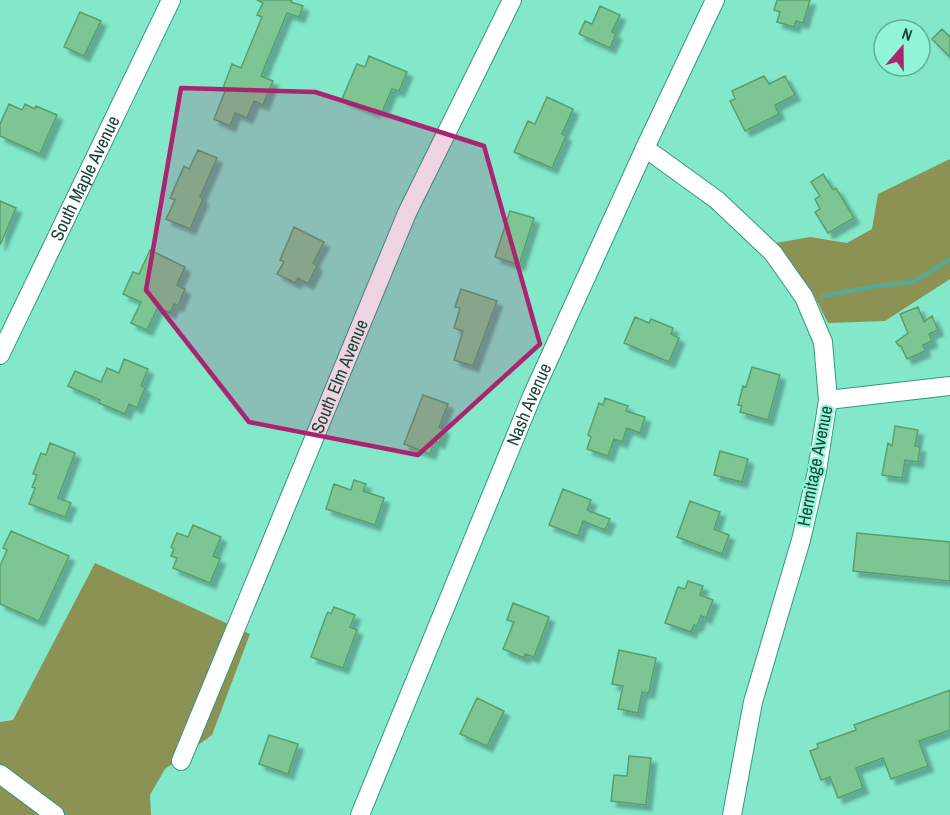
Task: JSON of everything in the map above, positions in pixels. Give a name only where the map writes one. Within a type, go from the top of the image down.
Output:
[{"type":"street","name":"South Maple Avenue","points":[[0,355],[171,0]]},
{"type":"street","name":"South Elm Avenue","points":[[181,761],[407,213],[512,0]]},
{"type":"street","name":"Nash Avenue","points":[[360,815],[532,396],[715,0]]},
{"type":"street","name":"Hermitage Avenue","points":[[645,148],[717,200],[773,253],[804,297],[823,342],[828,400],[817,471],[801,540],[753,702],[732,815]]},
{"type":"street","points":[[828,400],[950,387]]},
{"type":"street","points":[[0,774],[55,815]]},
{"type":"highlighted area","points":[[181,88],[315,92],[484,146],[540,344],[418,455],[249,422],[146,290]]},
{"type":"green space","points":[[950,159],[950,279],[885,321],[828,323],[813,293],[776,243],[810,237],[847,243],[872,229],[878,194]]},
{"type":"green space","points":[[95,563],[250,634],[212,735],[165,769],[150,795],[151,815],[0,815],[0,722],[13,720]]},
{"type":"building","points":[[257,0],[292,0],[291,2],[303,6],[299,17],[287,13],[261,76],[273,81],[263,105],[254,101],[247,118],[235,113],[230,126],[214,119],[226,89],[223,88],[232,64],[241,68],[262,17],[257,15],[263,3]]},
{"type":"building","points":[[777,0],[810,0],[803,23],[796,21],[794,27],[777,22],[780,12],[774,10]]},
{"type":"building","points":[[600,6],[620,15],[612,32],[616,34],[610,48],[579,34],[585,21],[592,24]]},
{"type":"building","points":[[80,12],[101,21],[84,56],[64,47]]},
{"type":"building","points":[[942,29],[950,37],[950,57],[932,39]]},
{"type":"building","points":[[369,56],[407,72],[399,91],[392,89],[382,112],[375,109],[374,112],[342,99],[357,64],[365,67]]},
{"type":"building","points":[[764,76],[769,84],[785,76],[795,95],[775,105],[779,114],[745,131],[730,101],[735,99],[732,91]]},
{"type":"building","points":[[547,97],[573,109],[562,134],[566,136],[552,168],[514,152],[528,121],[535,124]]},
{"type":"building","points":[[9,104],[22,110],[25,104],[35,109],[36,106],[57,115],[40,154],[0,136],[0,124]]},
{"type":"building","points":[[198,150],[217,158],[200,197],[203,199],[190,229],[166,219],[175,200],[170,198],[184,166],[189,169]]},
{"type":"building","points":[[823,174],[833,190],[836,188],[854,218],[828,233],[815,212],[820,209],[815,199],[820,196],[811,182]]},
{"type":"building","points":[[0,201],[16,208],[0,245]]},
{"type":"building","points":[[510,211],[534,218],[519,265],[495,257]]},
{"type":"building","points":[[294,227],[324,242],[313,263],[317,266],[308,284],[298,278],[295,283],[277,274],[284,262],[280,260]]},
{"type":"building","points":[[150,250],[185,267],[177,285],[185,289],[178,306],[174,304],[170,313],[158,307],[147,330],[131,323],[141,302],[123,294],[133,272],[139,274]]},
{"type":"building","points":[[461,289],[497,301],[473,366],[454,360],[463,331],[454,328],[460,308],[455,307]]},
{"type":"building","points":[[918,307],[924,322],[932,316],[938,330],[929,334],[932,341],[923,345],[925,351],[907,359],[901,346],[896,342],[908,333],[900,314]]},
{"type":"building","points":[[635,317],[649,323],[651,319],[673,328],[671,334],[679,338],[669,362],[624,343]]},
{"type":"building","points":[[124,359],[148,369],[141,386],[145,388],[137,408],[129,404],[125,414],[68,386],[75,371],[101,382],[107,368],[119,373]]},
{"type":"building","points":[[752,367],[780,375],[768,420],[740,412],[742,406],[738,405],[743,386],[746,387]]},
{"type":"building","points":[[423,395],[448,404],[439,427],[444,429],[439,443],[434,441],[430,454],[404,444]]},
{"type":"building","points":[[605,398],[628,406],[626,411],[645,417],[640,433],[627,428],[622,442],[614,439],[608,456],[587,449],[591,437],[588,435],[599,403],[603,405]]},
{"type":"building","points":[[895,426],[918,430],[915,446],[920,447],[918,462],[905,460],[902,478],[882,475],[888,443],[892,446]]},
{"type":"building","points":[[50,443],[75,453],[58,498],[71,503],[65,517],[29,504],[37,475],[33,474],[41,453],[46,455]]},
{"type":"building","points":[[720,451],[748,459],[742,482],[714,475]]},
{"type":"building","points":[[354,480],[366,484],[363,491],[384,498],[375,525],[326,509],[334,484],[351,490]]},
{"type":"building","points":[[563,489],[591,500],[587,510],[610,519],[605,530],[583,521],[578,536],[549,525]]},
{"type":"building","points":[[690,501],[720,512],[714,529],[729,535],[722,554],[677,537]]},
{"type":"building","points":[[193,525],[221,537],[213,556],[220,559],[210,583],[173,568],[177,558],[171,556],[174,549],[171,547],[177,533],[188,537]]},
{"type":"building","points":[[11,531],[69,556],[39,621],[0,604],[0,566],[7,550],[3,548]]},
{"type":"building","points":[[857,533],[950,542],[950,581],[853,571]]},
{"type":"building","points":[[688,581],[703,586],[700,595],[713,600],[706,618],[701,616],[697,626],[694,625],[691,632],[665,623],[678,587],[685,589]]},
{"type":"building","points":[[513,603],[549,617],[534,657],[525,654],[524,658],[503,649],[514,622],[507,620]]},
{"type":"building","points":[[334,607],[355,615],[350,627],[357,630],[343,668],[311,657],[326,616],[328,612],[331,614]]},
{"type":"building","points":[[619,650],[656,658],[649,693],[642,692],[638,713],[618,709],[623,686],[612,684]]},
{"type":"building","points":[[950,690],[950,730],[919,741],[928,766],[891,779],[883,758],[856,768],[863,788],[838,798],[830,777],[821,780],[810,751],[818,748],[817,744],[856,730],[854,725]]},
{"type":"building","points":[[477,698],[504,711],[487,746],[460,734]]},
{"type":"building","points":[[269,735],[298,744],[288,774],[259,764]]},
{"type":"building","points":[[629,756],[651,758],[646,805],[611,801],[614,775],[627,776]]},
{"type":"waterway","points":[[823,296],[913,282],[950,260]]}]
